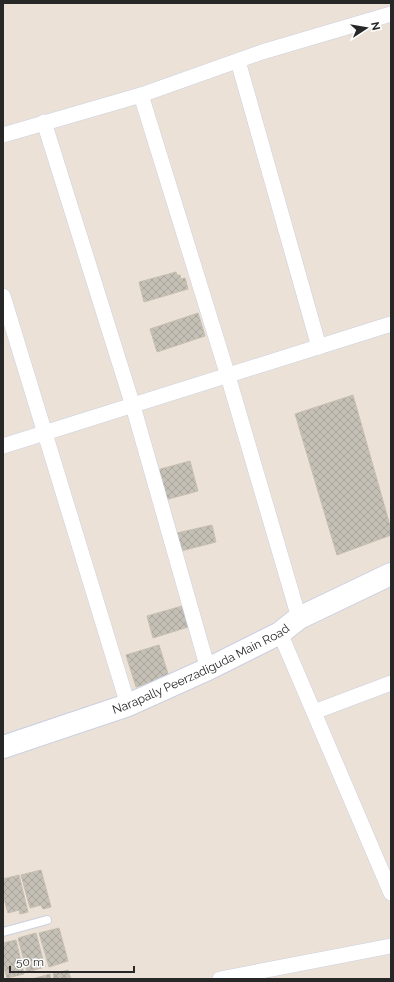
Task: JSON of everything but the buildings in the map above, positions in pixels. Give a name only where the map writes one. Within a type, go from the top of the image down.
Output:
[{"type":"street","points":[[3,135],[141,95],[262,52],[391,14]]},
{"type":"street","points":[[238,61],[319,347]]},
{"type":"street","points":[[141,95],[228,376],[299,618]]},
{"type":"street","points":[[44,122],[133,406],[208,669]]},
{"type":"street","points":[[3,296],[128,705]]},
{"type":"street","points":[[3,446],[391,324]]},
{"type":"street","name":"Narapally Peerzadiguda Main Road","points":[[3,747],[128,705],[208,669],[280,633],[299,618],[391,574]]},
{"type":"street","points":[[280,633],[391,894]]},
{"type":"street","points":[[314,712],[391,683]]},
{"type":"street","points":[[220,979],[391,946]]},
{"type":"lane","points":[[3,932],[47,920]]}]
